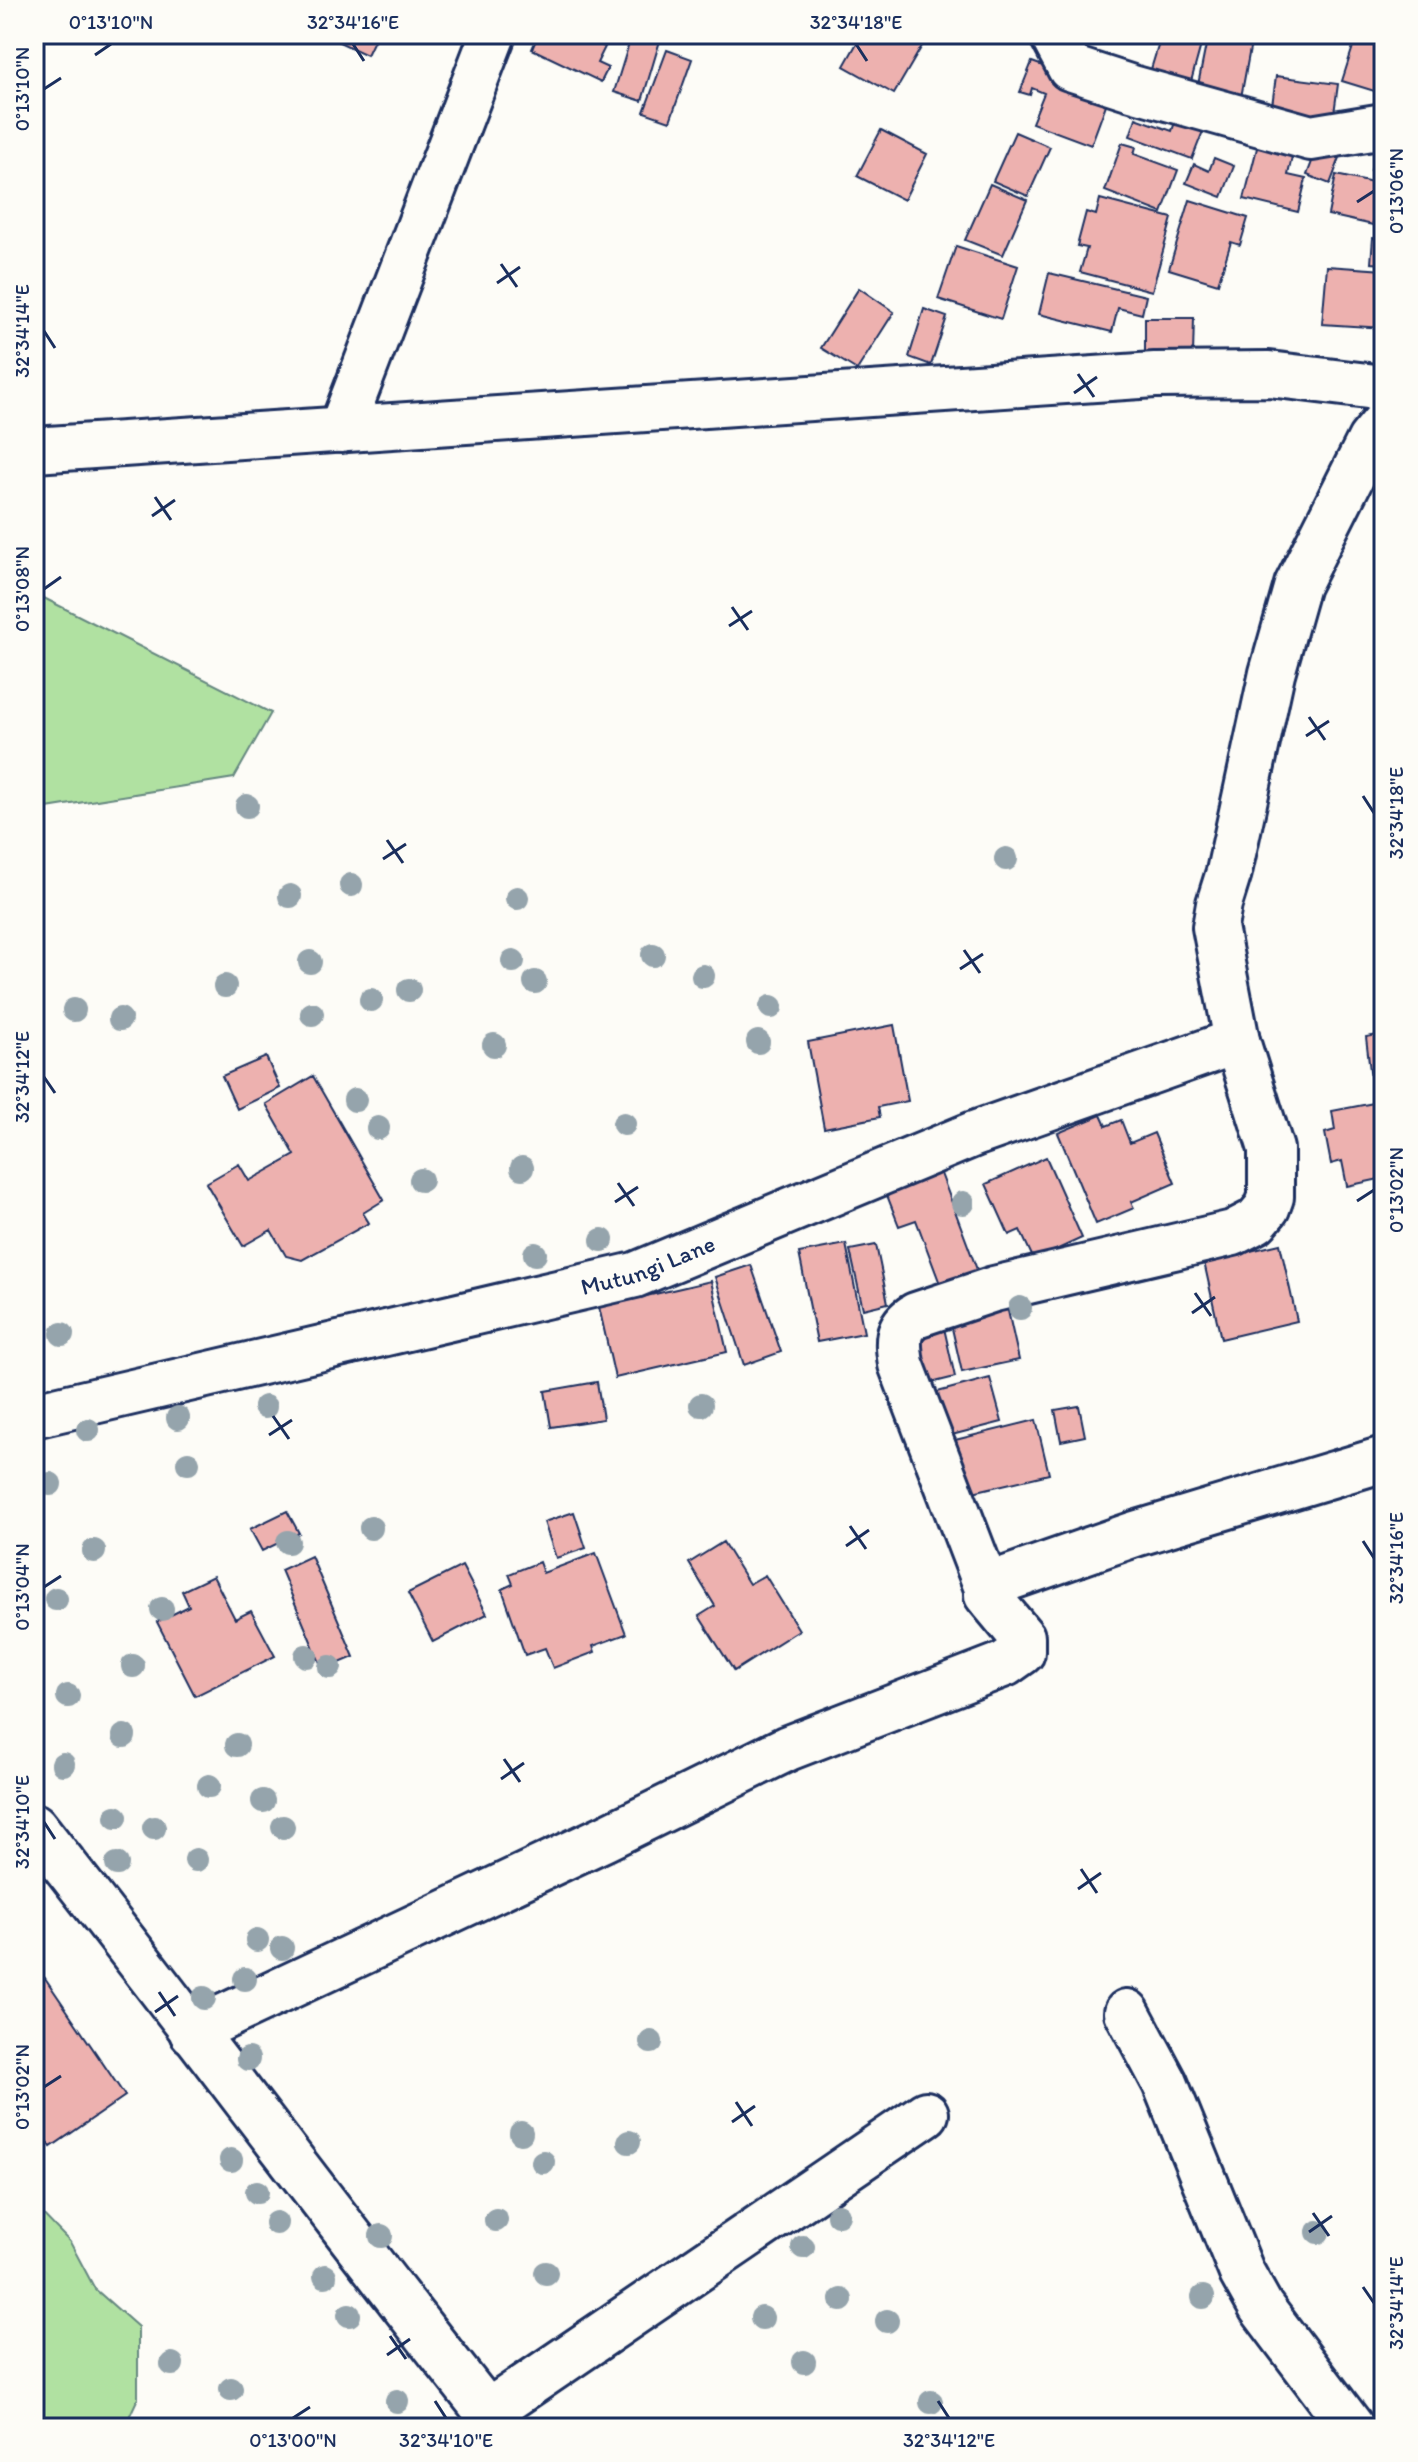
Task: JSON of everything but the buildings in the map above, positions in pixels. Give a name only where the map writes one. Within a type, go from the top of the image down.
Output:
[{"type":"street","points":[[341,430],[493,34]]},
{"type":"street","points":[[1052,34],[1070,68],[1311,138],[1384,126]]},
{"type":"street","points":[[34,450],[1155,375],[1269,374],[1384,388]]},
{"type":"street","points":[[192,2032],[605,1838],[788,1748],[1005,1664],[1022,1652],[1022,1637],[987,1595],[987,1588],[901,1364],[899,1332],[916,1315],[994,1289],[1233,1233],[1256,1221],[1267,1208],[1271,1197],[1271,1149],[1237,1041],[1215,927],[1272,673],[1297,585],[1370,440],[1384,423]]},
{"type":"street","name":"Mutungi Lane","points":[[34,1415],[635,1275],[974,1134],[1237,1041]]},
{"type":"street","points":[[987,1588],[1135,1534],[1384,1459]]},
{"type":"street","points":[[34,1826],[494,2420],[926,2114]]},
{"type":"street","points":[[1127,2012],[1165,2083],[1242,2273],[1261,2307],[1352,2428]]},
{"type":"green space","points":[[34,593],[271,713],[234,778],[34,810]]},
{"type":"green space","points":[[34,2205],[70,2242],[95,2289],[138,2327],[138,2398],[124,2428],[34,2428]]}]
